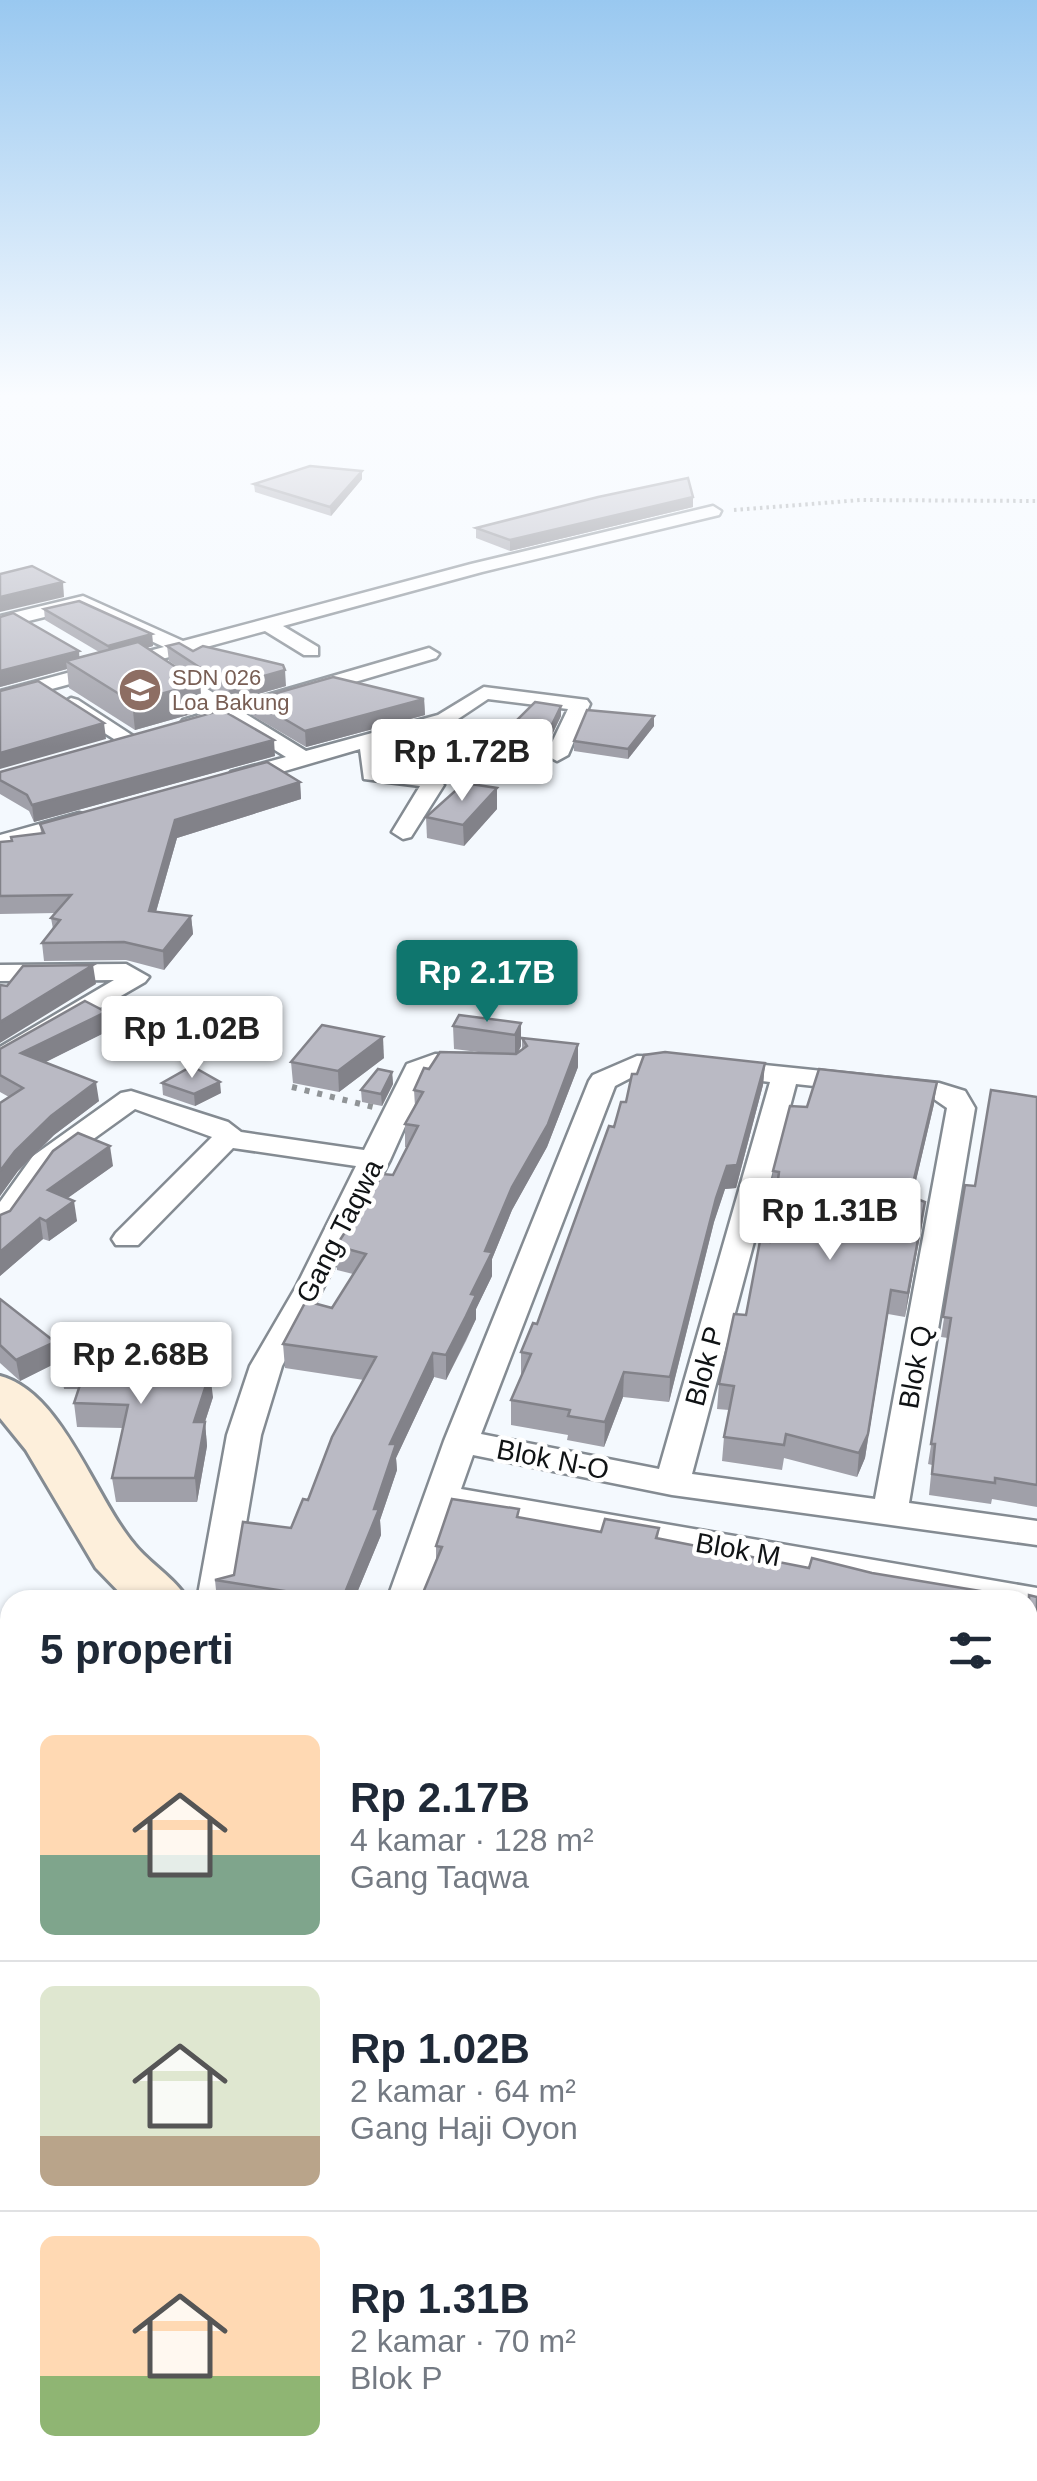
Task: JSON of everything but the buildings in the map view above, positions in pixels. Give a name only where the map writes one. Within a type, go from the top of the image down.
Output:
[{"type":"street","points":[[0,697],[694,515]]},
{"type":"street","points":[[9,619],[83,602],[182,648]]},
{"type":"street","points":[[9,619],[47,633]]},
{"type":"street","points":[[268,625],[311,651]]},
{"type":"street","points":[[76,651],[106,668]]},
{"type":"street","points":[[110,750],[429,654]]},
{"type":"street","points":[[145,658],[305,760]]},
{"type":"street","points":[[0,676],[35,688],[134,743]]},
{"type":"street","points":[[212,784],[456,716],[477,694],[580,704],[557,755]]},
{"type":"street","points":[[370,742],[372,774],[426,780],[433,785],[403,832]]},
{"type":"street","points":[[0,842],[92,816]]},
{"type":"street","points":[[0,973],[126,972],[136,977],[0,1058]]},
{"type":"street","name":"Gang Taqwa","points":[[217,1590],[247,1421],[266,1366],[376,1160],[417,1070],[425,1064],[472,1062],[510,1068]]},
{"type":"street","name":"Blok N-O","points":[[786,1077],[650,1064],[616,1071],[603,1080],[451,1467],[672,1482],[1037,1533]]},
{"type":"street","name":"Blok P","points":[[672,1482],[776,1099],[786,1077]]},
{"type":"street","name":"Blok Q","points":[[786,1077],[939,1091],[955,1097],[961,1108],[890,1510]]},
{"type":"street","points":[[0,1223],[43,1162],[132,1099],[218,1128],[228,1137],[376,1160]]},
{"type":"street","points":[[127,1239],[228,1137]]},
{"type":"street","points":[[0,1391],[44,1437],[111,1549],[150,1590]]},
{"type":"street","points":[[408,1590],[451,1467]]},
{"type":"street","name":"Blok M","points":[[451,1467],[989,1590]]},
{"type":"path","points":[[292,1087],[368,1106],[397,1118]]},
{"type":"place","name":"SDN 026 Loa Bakung","points":[[140,690]]}]
